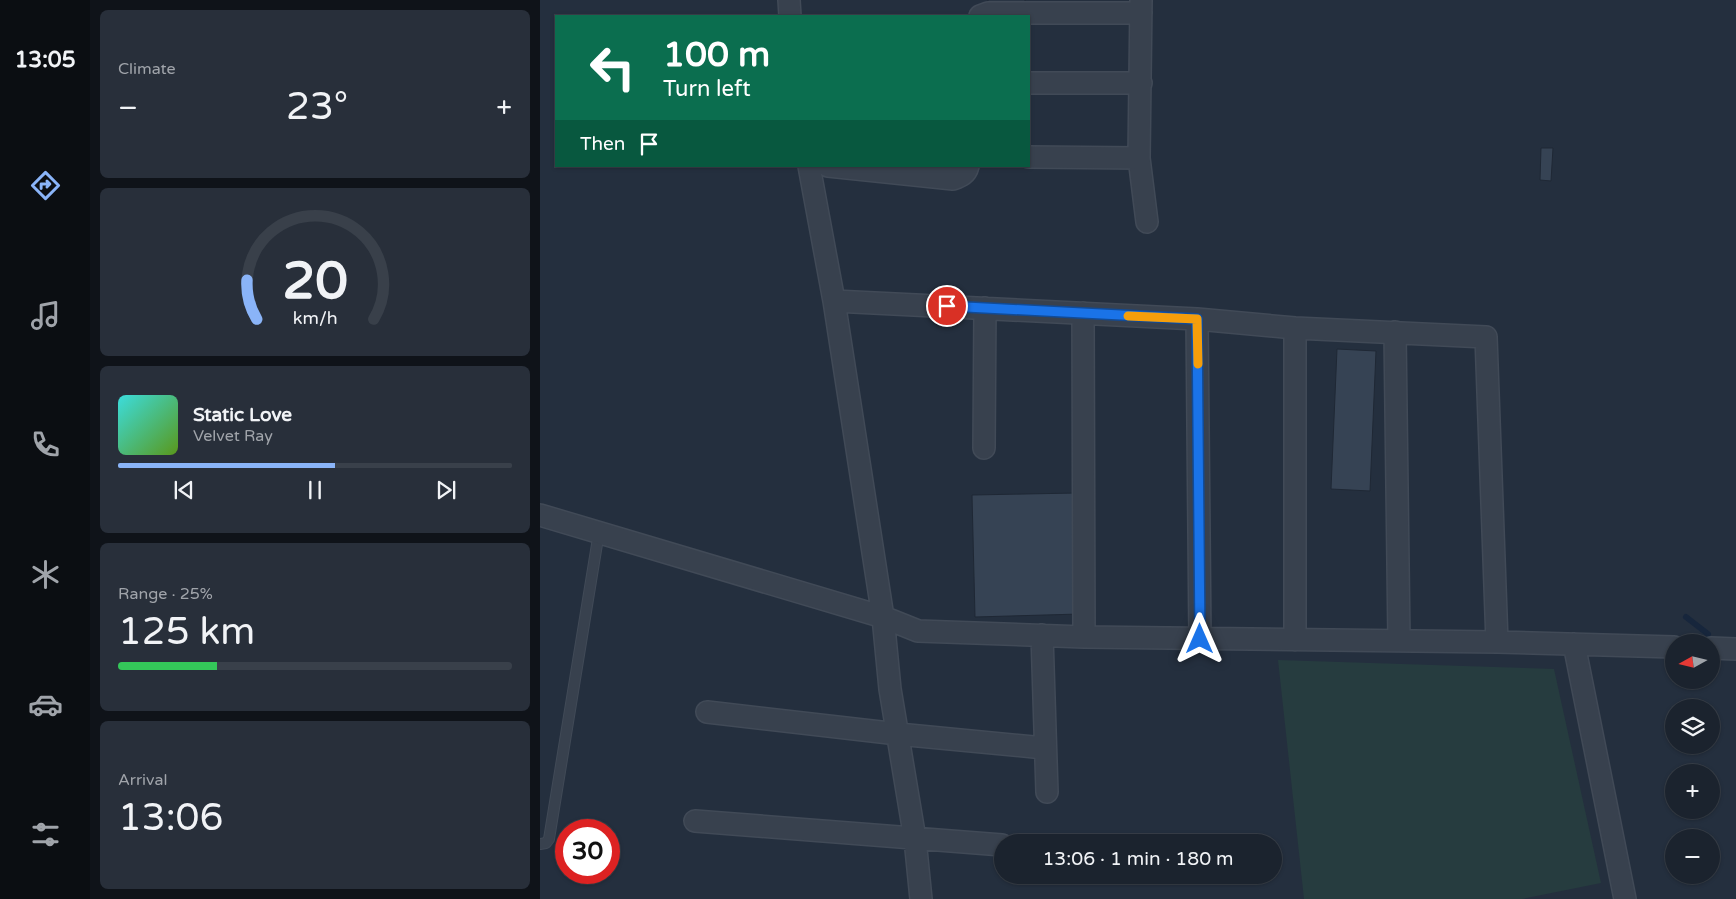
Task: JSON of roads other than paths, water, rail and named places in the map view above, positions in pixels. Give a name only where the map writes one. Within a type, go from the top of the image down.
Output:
[{"type":"street","points":[[789,0],[790,15]]},
{"type":"street","points":[[983,15],[988,13],[1141,6],[1140,158],[1147,222]]},
{"type":"street","points":[[1030,83],[1141,82]]},
{"type":"street","points":[[1030,157],[1140,158]]},
{"type":"street","points":[[809,167],[834,301],[883,617],[890,689],[915,839],[921,899]]},
{"type":"street","points":[[838,167],[954,179],[966,172],[968,167]]},
{"type":"street","points":[[834,301],[1197,319],[1295,328],[1486,337],[1497,642]]},
{"type":"street","points":[[984,448],[985,308]]},
{"type":"street","points":[[1083,313],[1084,637]]},
{"type":"street","points":[[1197,319],[1200,639]]},
{"type":"street","points":[[1294,640],[1295,328]]},
{"type":"street","points":[[1395,332],[1399,641]]},
{"type":"street","points":[[540,515],[883,617],[918,631],[1084,637],[1497,642],[1665,647]]},
{"type":"street","points":[[1042,635],[1044,748],[1047,792]]},
{"type":"street","points":[[1574,644],[1625,899]]},
{"type":"street","points":[[1720,648],[1736,649]]},
{"type":"street","points":[[707,712],[898,734],[1044,748]]},
{"type":"street","points":[[695,821],[994,844]]},
{"type":"lane","points":[[540,844],[546,843],[549,838],[599,532]]},
{"type":"waterway","points":[[1686,617],[1708,634]]}]
